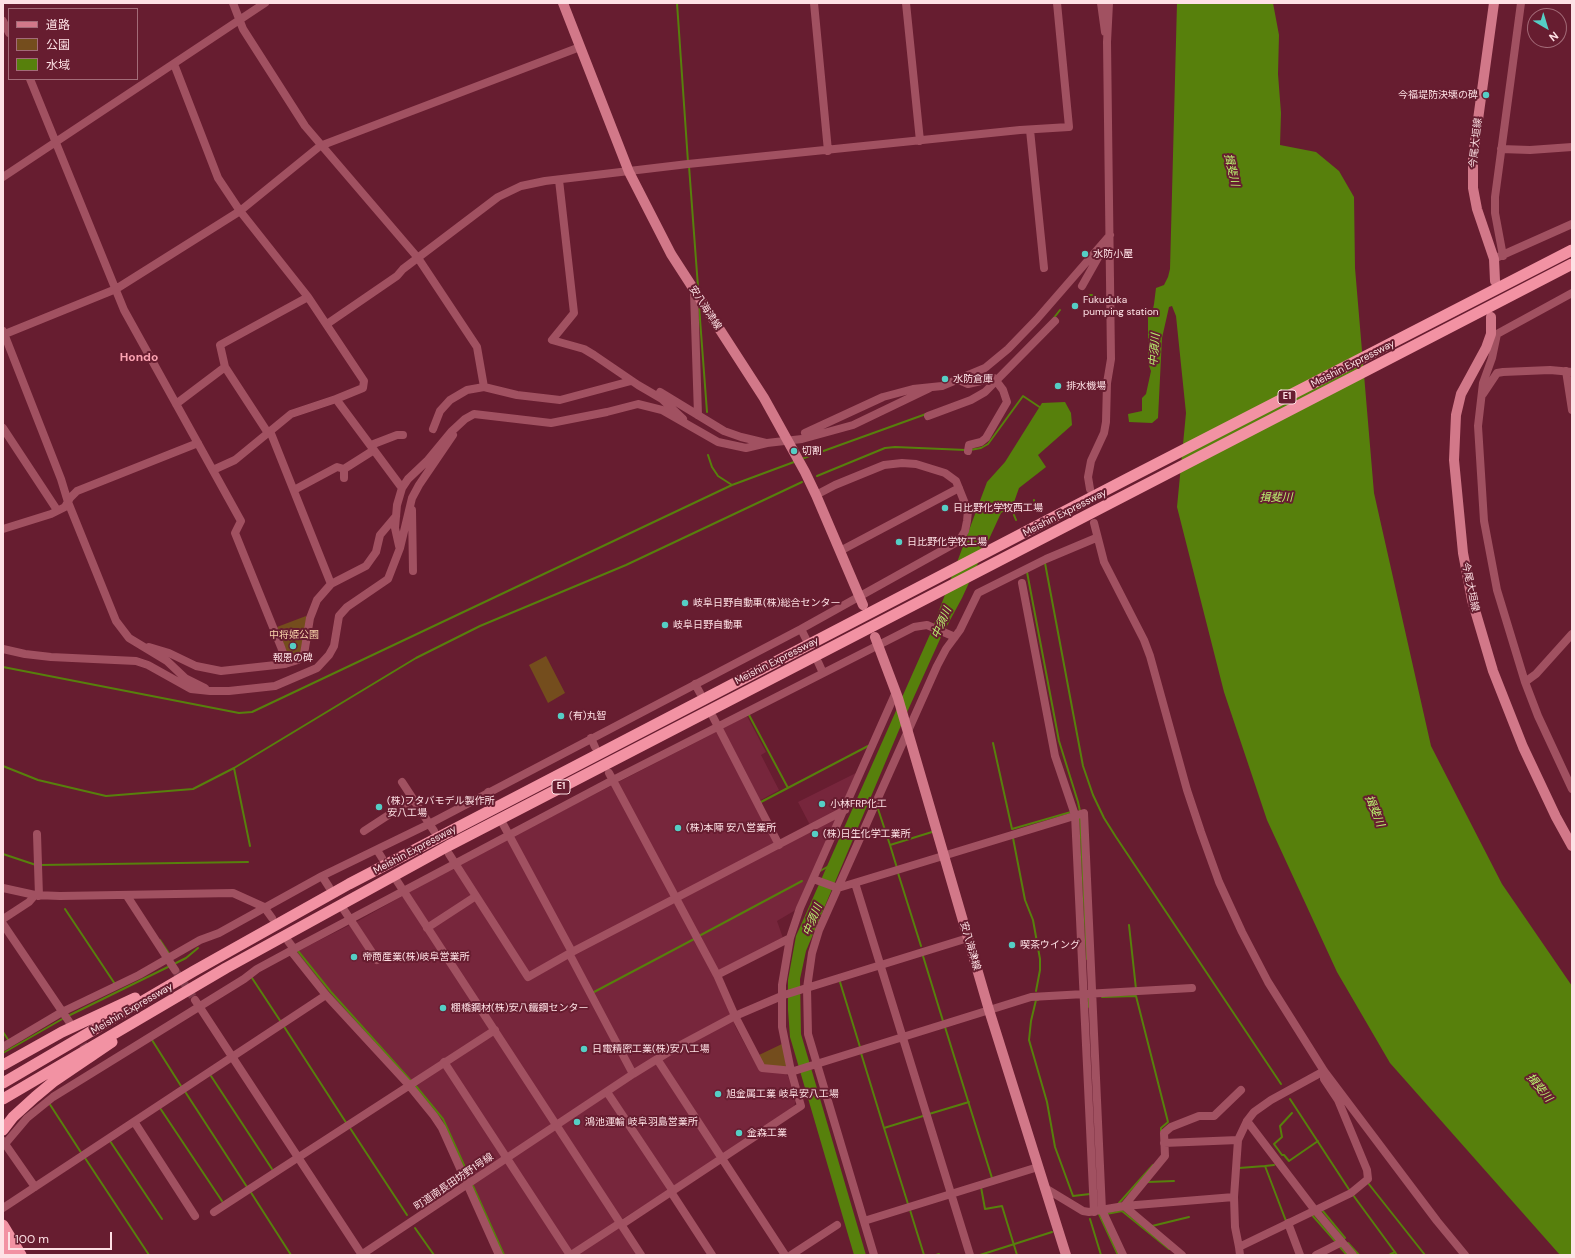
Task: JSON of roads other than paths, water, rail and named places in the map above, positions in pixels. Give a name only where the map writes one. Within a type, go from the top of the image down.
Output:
[{"type":"highway","name":"Meishin Expressway","points":[[3,1083],[194,971],[349,884],[1126,479],[1572,250]]},
{"type":"highway","name":"Meishin Expressway","points":[[3,1099],[226,968],[455,842],[1572,264]]},
{"type":"highway","points":[[3,1065],[62,1032],[145,993],[290,913],[349,884]]},
{"type":"highway","points":[[3,1130],[24,1106],[53,1082],[226,968]]},
{"type":"highway","points":[[3,1225],[22,1255]]},
{"type":"highway","points":[[3,1243],[10,1255]]},
{"type":"main road","name":"安八海津線","points":[[563,3],[629,172],[671,254],[694,292],[764,398],[788,441],[816,494],[861,600]]},
{"type":"main road","name":"今尾大垣線","points":[[1494,3],[1473,156],[1473,188],[1477,209],[1498,257],[1494,281]]},
{"type":"main road","name":"今尾大垣線","points":[[1491,317],[1494,334],[1461,394],[1456,415],[1454,460],[1463,553],[1472,600],[1492,671],[1523,747],[1556,817],[1572,846]]},
{"type":"main road","name":"安八海津線","points":[[876,641],[896,695],[989,1010],[1066,1255]]},
{"type":"street","points":[[233,3],[238,21],[305,126],[320,146],[418,258],[477,347],[484,387]]},
{"type":"street","points":[[3,177],[265,3]]},
{"type":"street","points":[[814,3],[828,151]]},
{"type":"street","points":[[906,3],[920,141]]},
{"type":"street","points":[[328,324],[397,276],[418,258],[498,197],[521,186],[545,181],[696,163],[1069,127],[1057,3]]},
{"type":"street","points":[[1101,3],[1102,19],[1107,42]]},
{"type":"street","points":[[1090,489],[1088,477],[1091,461],[1104,433],[1106,422],[1107,383],[1112,359],[1107,42],[1109,3]]},
{"type":"street","points":[[1521,3],[1495,197],[1498,257],[1572,224]]},
{"type":"street","points":[[3,21],[8,32]]},
{"type":"street","points":[[210,691],[185,678],[167,661],[129,638],[116,621],[68,502],[61,479],[4,332],[116,289],[240,211],[320,146],[580,47]]},
{"type":"street","points":[[174,64],[218,178],[240,211],[328,324],[364,381],[363,388],[291,414],[235,460],[213,470]]},
{"type":"street","points":[[30,80],[124,310],[241,521],[235,533],[281,647],[285,664]]},
{"type":"street","points":[[1030,130],[1044,268]]},
{"type":"street","points":[[1501,149],[1530,150],[1572,147]]},
{"type":"street","points":[[559,180],[574,313],[552,340],[584,349],[634,383],[662,399],[686,423]]},
{"type":"street","points":[[1082,286],[1110,235]]},
{"type":"street","points":[[400,548],[395,528],[397,505],[402,488],[408,479],[427,461],[459,424],[474,414],[551,423],[607,412],[638,404],[662,410],[686,423],[705,436],[730,446],[746,448],[767,443],[802,439],[854,425],[930,388],[959,380],[985,368],[1008,349],[1110,235]]},
{"type":"street","points":[[694,292],[698,415]]},
{"type":"street","points":[[1572,293],[1494,334],[1496,344],[1483,382],[1478,426],[1484,522],[1497,590],[1538,716],[1572,789]]},
{"type":"street","points":[[308,297],[220,345],[225,366],[269,432],[294,490],[331,584]]},
{"type":"street","points":[[928,416],[971,400],[985,392],[1056,321]]},
{"type":"street","points":[[176,404],[225,366]]},
{"type":"street","points":[[1481,397],[1497,374],[1527,370],[1569,371],[1572,410]]},
{"type":"street","points":[[959,380],[968,384],[991,378],[997,381],[1003,390],[1007,402],[986,438],[981,442],[969,445],[968,451]]},
{"type":"street","points":[[433,429],[440,411],[450,400],[467,390],[484,387],[517,396],[560,400],[634,383],[656,390],[724,431],[767,443]]},
{"type":"street","points":[[788,441],[883,397],[913,389],[930,388]]},
{"type":"street","points":[[336,399],[402,488]]},
{"type":"street","points":[[3,649],[25,654],[51,657],[136,661],[148,665],[191,689],[210,691],[229,691],[275,686],[320,666],[334,646],[339,616],[347,607],[388,579],[400,548],[412,498],[419,485],[449,443],[459,424]]},
{"type":"street","points":[[3,428],[57,510]]},
{"type":"street","points":[[294,490],[338,467],[344,474],[372,448],[397,435],[404,435]]},
{"type":"street","points":[[3,529],[65,507],[77,490],[198,443]]},
{"type":"street","points":[[3,1047],[62,1012],[139,975],[200,940],[219,933],[322,876],[490,796],[591,738],[801,629],[861,600],[959,541],[965,531],[968,511],[956,481],[945,473],[916,464],[902,463],[884,465],[835,484],[816,494]]},
{"type":"street","points":[[840,550],[959,488]]},
{"type":"street","points":[[412,498],[413,571]]},
{"type":"street","points":[[140,646],[145,645],[169,653],[196,666],[221,671],[285,664],[298,660],[304,654],[310,618],[317,600],[331,584],[366,566],[376,552],[380,535],[396,516]]},
{"type":"street","points":[[1094,523],[1096,538],[1104,562],[1144,640],[1150,656],[1187,790],[1219,882],[1242,932],[1268,982],[1324,1071],[1432,1214],[1465,1255]]},
{"type":"street","points":[[874,1255],[815,1064],[808,1034],[806,988],[812,953],[819,930],[836,888],[937,666],[978,593],[1046,559],[1096,538]]},
{"type":"street","points":[[1022,583],[1055,756],[1075,815]]},
{"type":"street","points":[[35,1187],[4,1142],[27,1118],[96,1065],[197,1003],[402,891],[613,780],[823,673],[876,641],[914,627],[927,625],[953,636]]},
{"type":"street","points":[[801,629],[806,639]]},
{"type":"street","points":[[1526,682],[1536,674],[1572,634]]},
{"type":"street","points":[[818,662],[823,673]]},
{"type":"street","points":[[695,684],[700,693]]},
{"type":"street","points":[[444,1062],[570,1255],[672,1192],[801,1106],[782,1027],[782,996],[790,938],[800,908],[896,695]]},
{"type":"street","points":[[713,717],[779,844]]},
{"type":"street","points":[[591,738],[595,747]]},
{"type":"street","points":[[609,773],[717,975],[735,1016],[762,1068],[792,1071],[1031,997],[1192,988]]},
{"type":"street","points":[[402,782],[434,831]]},
{"type":"street","points":[[364,831],[413,799]]},
{"type":"street","points":[[449,854],[528,977],[675,898],[845,810]]},
{"type":"street","points":[[816,880],[836,888],[1084,813],[1088,995],[1098,1211],[1123,1255]]},
{"type":"street","points":[[503,824],[633,1074]]},
{"type":"street","points":[[37,834],[37,896]]},
{"type":"street","points":[[377,850],[382,858]]},
{"type":"street","points":[[322,876],[329,887]]},
{"type":"street","points":[[397,882],[641,1255]]},
{"type":"street","points":[[855,883],[970,1255]]},
{"type":"street","points":[[3,888],[37,896],[126,896],[233,893],[264,907],[272,918]]},
{"type":"street","points":[[3,919],[37,896]]},
{"type":"street","points":[[126,896],[176,970]]},
{"type":"street","points":[[427,928],[476,896]]},
{"type":"street","points":[[344,910],[377,960]]},
{"type":"street","points":[[3,924],[70,1023]]},
{"type":"street","points":[[717,975],[790,938]]},
{"type":"street","name":"町道南長田坊野1号線","points":[[362,1255],[633,1074],[735,1016],[782,996],[968,938]]},
{"type":"street","points":[[288,941],[292,950],[326,995],[408,1084],[434,1116],[442,1128],[499,1255]]},
{"type":"street","points":[[3,1208],[135,1123],[326,995]]},
{"type":"street","points":[[197,1003],[362,1255]]},
{"type":"street","points":[[214,1212],[408,1084],[495,1030]]},
{"type":"street","points":[[657,1060],[785,1255]]},
{"type":"street","points":[[1324,1071],[1324,1079],[1338,1100],[1367,1170],[1368,1179],[1351,1193],[1288,1222],[1239,1251],[1235,1227],[1234,1197],[1238,1140],[1247,1121],[1254,1112],[1270,1100],[1324,1071]]},
{"type":"street","points":[[1124,1206],[1165,1156],[1164,1134],[1171,1127],[1199,1116],[1214,1116],[1241,1090]]},
{"type":"street","points":[[607,1092],[712,1255]]},
{"type":"street","points":[[1247,1121],[1314,1209],[1353,1255]]},
{"type":"street","points":[[135,1123],[195,1216]]},
{"type":"street","points":[[1164,1143],[1238,1140]]},
{"type":"street","points":[[864,1221],[1038,1167]]},
{"type":"street","points":[[1046,1188],[1083,1211],[1098,1211],[1124,1206],[1234,1197]]},
{"type":"street","points":[[1124,1206],[1182,1255]]},
{"type":"street","points":[[1288,1222],[1300,1255]]},
{"type":"street","points":[[791,1255],[837,1225]]},
{"type":"street","points":[[1316,1255],[1342,1242]]},
{"type":"water","name":"揖斐川","points":[[1177,3],[1273,3],[1279,35],[1278,74],[1281,113],[1280,145],[1316,152],[1339,171],[1354,197],[1355,268],[1374,493],[1431,746],[1502,884],[1572,986],[1572,1255],[1560,1255],[1390,1063],[1337,972],[1267,820],[1224,692],[1177,507],[1186,413],[1176,316],[1172,306],[1169,307],[1162,338],[1158,418],[1152,423],[1129,422],[1128,414],[1142,411],[1142,398],[1146,394],[1151,371],[1148,363],[1148,313],[1153,309],[1156,288],[1164,285],[1170,269]]},
{"type":"water","name":"中須川","points":[[1065,402],[1071,413],[1072,425],[1038,455],[1046,467],[1019,488],[1013,505],[1001,513],[962,598],[941,637],[899,730],[806,951],[800,979],[801,1034],[866,1255],[854,1255],[790,1037],[788,980],[796,936],[931,632],[987,482],[1005,462],[1042,403]]},
{"type":"waterway","points":[[677,3],[688,162]]},
{"type":"waterway","points":[[689,166],[698,287]]},
{"type":"waterway","points":[[699,306],[707,412]]},
{"type":"waterway","points":[[1053,319],[1060,310]]},
{"type":"waterway","points":[[970,450],[981,448],[988,444],[1023,396],[1041,408]]},
{"type":"waterway","points":[[804,458],[926,414]]},
{"type":"waterway","points":[[817,476],[885,448],[895,447],[966,450]]},
{"type":"waterway","points":[[708,455],[712,467],[718,476],[732,485]]},
{"type":"waterway","points":[[3,667],[239,713],[252,712],[732,485],[794,462]]},
{"type":"waterway","points":[[3,766],[38,780],[106,796],[193,789],[234,768],[416,658],[480,626],[626,565],[802,482]]},
{"type":"waterway","points":[[1034,500],[1035,508]]},
{"type":"waterway","points":[[1014,515],[1016,520]]},
{"type":"waterway","points":[[1045,563],[1083,766],[1093,795],[1104,818],[1116,837],[1281,1084]]},
{"type":"waterway","points":[[1027,572],[1059,741],[1080,811]]},
{"type":"waterway","points":[[749,715],[788,788]]},
{"type":"waterway","points":[[993,743],[1012,829],[1071,812]]},
{"type":"waterway","points":[[761,802],[868,746]]},
{"type":"waterway","points":[[234,768],[250,846]]},
{"type":"waterway","points":[[877,806],[890,845],[932,832]]},
{"type":"waterway","points":[[1080,817],[1087,959]]},
{"type":"waterway","points":[[1013,838],[1025,900],[1033,920],[1040,959],[1040,970],[1036,991]]},
{"type":"waterway","points":[[890,845],[897,868]]},
{"type":"waterway","points":[[3,854],[36,865]]},
{"type":"waterway","points":[[40,865],[248,862]]},
{"type":"waterway","points":[[820,871],[829,866]]},
{"type":"waterway","points":[[898,873],[921,946]]},
{"type":"waterway","points":[[699,936],[802,881]]},
{"type":"waterway","points":[[65,909],[115,984]]},
{"type":"waterway","points":[[1129,925],[1136,989]]},
{"type":"waterway","points":[[594,992],[696,938]]},
{"type":"waterway","points":[[160,940],[170,955]]},
{"type":"waterway","points":[[174,964],[186,958],[198,948]]},
{"type":"waterway","points":[[298,951],[331,992],[412,1082]]},
{"type":"waterway","points":[[923,956],[943,1021]]},
{"type":"waterway","points":[[68,1016],[170,966]]},
{"type":"waterway","points":[[252,978],[281,1022]]},
{"type":"waterway","points":[[840,982],[860,1047]]},
{"type":"waterway","points":[[1102,997],[1136,996],[1168,1122],[1161,1128],[1161,1131]]},
{"type":"waterway","points":[[1088,998],[1089,1007]]},
{"type":"waterway","points":[[1038,1000],[1036,1000],[1031,1021],[1029,1040],[1047,1102],[1055,1147],[1073,1196],[1090,1194]]},
{"type":"waterway","points":[[3,1053],[64,1018]]},
{"type":"waterway","points":[[283,1025],[347,1124]]},
{"type":"waterway","points":[[945,1027],[992,1178]]},
{"type":"waterway","points":[[3,1032],[9,1041]]},
{"type":"waterway","points":[[152,1040],[181,1086]]},
{"type":"waterway","points":[[861,1053],[884,1128],[923,1116]]},
{"type":"waterway","points":[[211,1076],[272,1169]]},
{"type":"waterway","points":[[415,1085],[443,1119],[469,1176]]},
{"type":"waterway","points":[[184,1090],[247,1187]]},
{"type":"waterway","points":[[1290,1099],[1350,1191]]},
{"type":"waterway","points":[[929,1114],[969,1102]]},
{"type":"waterway","points":[[49,1103],[82,1154]]},
{"type":"waterway","points":[[160,1108],[222,1201]]},
{"type":"waterway","points":[[1292,1113],[1280,1126],[1282,1137],[1274,1144],[1282,1155],[1284,1155],[1289,1161],[1318,1141]]},
{"type":"waterway","points":[[350,1128],[407,1215]]},
{"type":"waterway","points":[[884,1128],[908,1204]]},
{"type":"waterway","points":[[110,1141],[162,1219]]},
{"type":"waterway","points":[[85,1158],[149,1255]]},
{"type":"waterway","points":[[1119,1203],[1153,1165]]},
{"type":"waterway","points":[[1265,1166],[1274,1165]]},
{"type":"waterway","points":[[1239,1168],[1265,1166],[1286,1221]]},
{"type":"waterway","points":[[1148,1182],[1174,1181]]},
{"type":"waterway","points":[[1368,1183],[1425,1255]]},
{"type":"waterway","points":[[473,1186],[504,1255]]},
{"type":"waterway","points":[[981,1187],[985,1209],[1002,1206],[1017,1255]]},
{"type":"waterway","points":[[250,1191],[291,1255]]},
{"type":"waterway","points":[[1353,1195],[1397,1255]]},
{"type":"waterway","points":[[910,1210],[924,1255]]},
{"type":"waterway","points":[[1322,1210],[1345,1238]]},
{"type":"waterway","points":[[1106,1214],[1122,1211],[1169,1249]]},
{"type":"waterway","points":[[1099,1214],[1118,1255]]},
{"type":"waterway","points":[[1312,1215],[1336,1242]]},
{"type":"waterway","points":[[1152,1226],[1189,1217]]},
{"type":"waterway","points":[[1090,1219],[1101,1255]]},
{"type":"waterway","points":[[415,1228],[434,1255]]},
{"type":"waterway","points":[[980,1255],[1052,1232]]},
{"type":"waterway","points":[[1348,1243],[1359,1255]]},
{"type":"waterway","points":[[1340,1247],[1347,1255]]},
{"type":"waterway","points":[[1389,1255],[1395,1252]]},
{"type":"tunnel","points":[[175,970],[195,1000]]},
{"type":"tunnel","points":[[70,1024],[95,1063]]},
{"type":"place","name":"今福堤防決壊の碑","points":[[1486,95]]},
{"type":"place","name":"水防小屋","points":[[1085,254]]},
{"type":"place","name":"Fukuduka pumping station","points":[[1075,306]]},
{"type":"place","name":"水防倉庫","points":[[945,379]]},
{"type":"place","name":"排水機場","points":[[1058,386]]},
{"type":"place","name":"切割","points":[[794,451]]},
{"type":"place","name":"日比野化学牧西工場","points":[[945,508]]},
{"type":"place","name":"日比野化学牧工場","points":[[899,542]]},
{"type":"place","name":"岐阜日野自動車(株)総合センター","points":[[685,603]]},
{"type":"place","name":"岐阜日野自動車","points":[[665,625]]},
{"type":"place","name":"報恩の碑","points":[[293,646]]},
{"type":"place","name":"(有)丸智","points":[[561,716]]},
{"type":"place","name":"小林FRP化工","points":[[822,804]]},
{"type":"place","name":"(株)フタバモデル製作所 安八工場","points":[[379,807]]},
{"type":"place","name":"(株)本陣 安八営業所","points":[[678,828]]},
{"type":"place","name":"(株)日生化学工業所","points":[[815,834]]},
{"type":"place","name":"喫茶ウイング","points":[[1012,945]]},
{"type":"place","name":"帝商産業(株)岐阜営業所","points":[[354,957]]},
{"type":"place","name":"棚橋鋼材(株)安八鐵鋼センター","points":[[443,1008]]},
{"type":"place","name":"日電精密工業(株)安八工場","points":[[584,1049]]},
{"type":"place","name":"旭金属工業 岐阜安八工場","points":[[718,1094]]},
{"type":"place","name":"鴻池運輸 岐阜羽島営業所","points":[[577,1122]]},
{"type":"place","name":"金森工業","points":[[739,1133]]},
{"type":"district","name":"Hondo","points":[[139,358]]},
{"type":"park label","name":"中将姫公園","points":[[294,635]]}]
